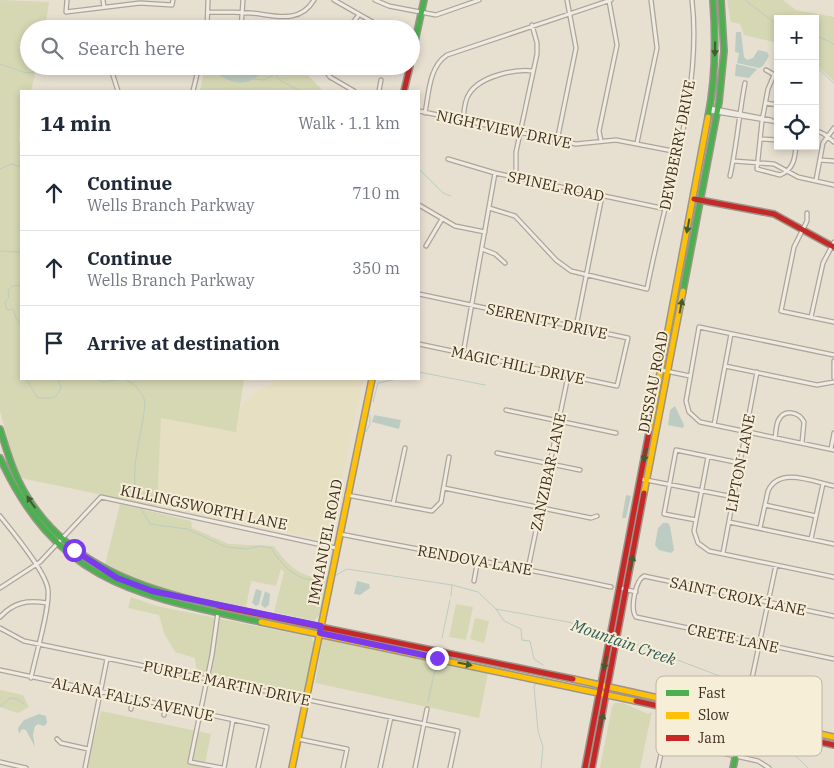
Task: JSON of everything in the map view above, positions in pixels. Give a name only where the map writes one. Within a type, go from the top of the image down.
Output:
[{"type":"street","points":[[67,0],[66,12],[140,2],[172,5],[173,0]]},
{"type":"street","points":[[103,0],[104,7]]},
{"type":"street","points":[[208,0],[208,20]]},
{"type":"street","points":[[242,0],[242,20]]},
{"type":"street","points":[[208,12],[292,17],[306,10],[314,0]]},
{"type":"street","points":[[334,0],[366,20]]},
{"type":"street","points":[[375,0],[389,6],[422,14],[436,15],[479,0]]},
{"type":"street","points":[[420,22],[424,0]]},
{"type":"street","points":[[557,141],[576,48],[567,0]]},
{"type":"street","points":[[425,113],[433,72],[440,59],[456,51],[610,0],[617,45],[599,131],[601,142]]},
{"type":"street","points":[[637,143],[657,48],[651,0]]},
{"type":"street","name":"DEWBERRY DRIVE","points":[[584,276],[647,288],[656,237],[666,209],[688,96],[694,38],[692,0]]},
{"type":"street","name":"DESSAU ROAD","points":[[592,768],[627,590],[661,370],[714,86],[716,44],[713,0]]},
{"type":"street","name":"DESSAU ROAD","points":[[585,768],[620,588],[668,372],[717,111],[724,51],[721,0]]},
{"type":"street","points":[[355,20],[358,16]]},
{"type":"street","points":[[516,177],[520,133],[537,47],[532,25]]},
{"type":"street","points":[[463,121],[468,96],[479,84],[516,70],[533,71]]},
{"type":"street","points":[[766,70],[774,75]]},
{"type":"street","points":[[113,75],[118,90]]},
{"type":"street","points":[[193,90],[197,75]]},
{"type":"street","points":[[329,75],[352,90]]},
{"type":"street","points":[[404,90],[408,75]]},
{"type":"street","points":[[379,90],[381,80]]},
{"type":"street","points":[[774,81],[762,119],[756,166],[759,171],[780,175],[793,164],[795,150]]},
{"type":"street","points":[[730,176],[738,138],[739,115],[745,83]]},
{"type":"street","points":[[766,102],[774,104]]},
{"type":"street","points":[[710,109],[774,121]]},
{"type":"street","name":"NIGHTVIEW DRIVE","points":[[420,111],[582,145],[616,140],[678,152]]},
{"type":"street","points":[[816,180],[823,143],[834,128]]},
{"type":"street","points":[[819,132],[828,136],[834,142]]},
{"type":"street","points":[[760,139],[774,140]]},
{"type":"street","name":"SPINEL ROAD","points":[[448,159],[495,173],[666,209]]},
{"type":"street","points":[[820,160],[834,161]]},
{"type":"street","points":[[733,161],[774,164],[798,177],[834,185]]},
{"type":"street","points":[[463,354],[495,173]]},
{"type":"street","points":[[576,326],[584,276],[602,196]]},
{"type":"street","points":[[694,199],[774,214],[833,245],[823,263],[811,317]]},
{"type":"street","points":[[420,206],[455,226],[485,232]]},
{"type":"street","points":[[489,208],[515,216],[562,265],[584,276]]},
{"type":"street","points":[[807,213],[807,221],[794,247],[781,311],[834,322]]},
{"type":"street","points":[[426,246],[442,219]]},
{"type":"street","points":[[482,249],[491,252],[505,263]]},
{"type":"street","name":"SERENITY DRIVE","points":[[420,294],[628,338],[617,386]]},
{"type":"street","points":[[834,355],[700,327],[686,401],[688,412],[696,420],[746,432],[832,450],[834,433]]},
{"type":"street","points":[[714,425],[732,334]]},
{"type":"street","name":"MAGIC HILL DRIVE","points":[[420,344],[617,386]]},
{"type":"street","points":[[834,361],[834,378]]},
{"type":"street","points":[[726,366],[817,385],[834,382]]},
{"type":"street","points":[[661,370],[690,376]]},
{"type":"street","name":"LIPTON LANE","points":[[723,553],[757,372]]},
{"type":"street","name":"ZANZIBAR LANE","points":[[528,569],[568,376]]},
{"type":"street","name":"IMMANUEL ROAD","points":[[292,768],[372,380]]},
{"type":"street","points":[[506,410],[616,433]]},
{"type":"street","points":[[775,438],[780,418],[785,414],[793,413],[800,416],[804,422],[802,443]]},
{"type":"street","points":[[0,429],[7,456],[24,493],[61,540],[97,567],[146,589],[656,697]]},
{"type":"street","points":[[393,504],[404,448]]},
{"type":"street","points":[[696,520],[664,514],[676,450],[740,463]]},
{"type":"street","points":[[497,453],[580,470]]},
{"type":"street","points":[[7,456],[0,458],[18,497],[41,528],[57,545],[94,573],[130,590],[156,599],[656,705]]},
{"type":"street","points":[[347,495],[429,511],[436,510],[441,502],[449,457]]},
{"type":"street","points":[[708,457],[694,534],[698,543],[703,548],[834,577]]},
{"type":"street","points":[[760,528],[770,486],[779,478],[790,477],[834,486]]},
{"type":"street","points":[[644,479],[734,497]]},
{"type":"street","points":[[811,539],[823,484]]},
{"type":"street","points":[[444,488],[591,518],[597,516]]},
{"type":"street","name":"KILLINGSWORTH LANE","points":[[0,588],[35,565],[57,545],[101,497],[336,548]]},
{"type":"street","points":[[765,505],[816,516]]},
{"type":"street","points":[[0,516],[47,584],[46,603],[31,678]]},
{"type":"street","points":[[729,522],[834,544]]},
{"type":"street","name":"RENDOVA LANE","points":[[339,534],[478,559],[611,586]]},
{"type":"street","points":[[474,581],[478,559]]},
{"type":"street","points":[[753,676],[776,565]]},
{"type":"street","name":"SAINT CROIX LANE","points":[[636,592],[641,577],[834,616]]},
{"type":"street","points":[[620,588],[636,592]]},
{"type":"street","name":"CRETE LANE","points":[[636,592],[633,615],[636,617],[834,659]]},
{"type":"street","points":[[0,617],[18,603],[28,601],[46,603]]},
{"type":"street","points":[[218,612],[208,680],[190,762],[223,768],[234,720]]},
{"type":"street","name":"PURPLE MARTIN DRIVE","points":[[0,628],[20,640],[458,731],[450,768]]},
{"type":"street","points":[[437,658],[439,651]]},
{"type":"street","points":[[85,768],[107,659]]},
{"type":"street","points":[[492,670],[494,662]]},
{"type":"street","name":"ALANA FALLS AVENUE","points":[[0,670],[267,727],[258,768]]},
{"type":"street","points":[[555,683],[557,675]]},
{"type":"street","points":[[650,704],[652,696]]},
{"type":"street","points":[[131,708],[133,699]]},
{"type":"street","points":[[164,715],[166,706]]},
{"type":"street","points":[[415,768],[427,709]]},
{"type":"street","points":[[380,768],[391,717]]},
{"type":"street","points":[[57,739],[61,744],[88,749]]},
{"type":"street","points":[[298,739],[347,749],[343,768]]},
{"type":"street","points":[[733,768],[736,756],[758,762],[770,768]]},
{"type":"street","points":[[0,762],[26,768]]},
{"type":"shaded area","points":[[736,32],[741,32],[744,57],[747,60],[753,58],[758,50],[767,52],[769,56],[763,66],[759,68],[737,63],[739,53],[735,52]]},
{"type":"shaded area","points":[[736,64],[757,69],[749,78],[735,76]]},
{"type":"shaded area","points":[[220,75],[259,75],[254,79],[242,83]]},
{"type":"shaded area","points":[[274,380],[364,380],[331,527],[327,533],[314,538],[157,506],[161,418],[236,432],[240,406],[257,391],[272,384]]},
{"type":"shaded area","points":[[675,406],[684,425],[683,428],[668,425],[670,410]]},
{"type":"shaded area","points":[[374,415],[401,420],[399,429],[372,422]]},
{"type":"shaded area","points":[[626,495],[631,496],[626,518],[622,518]]},
{"type":"shaded area","points":[[663,523],[668,523],[670,526],[674,550],[671,553],[659,550],[655,545],[658,528]]},
{"type":"shaded area","points":[[357,581],[369,584],[370,588],[360,595],[354,594]]},
{"type":"shaded area","points":[[256,589],[262,591],[259,604],[256,606],[252,603]]},
{"type":"shaded area","points":[[265,591],[270,594],[269,605],[265,608],[261,605]]},
{"type":"shaded area","points":[[39,714],[46,716],[47,723],[44,726],[38,724],[35,726],[33,735],[35,747],[26,730],[22,729],[19,734],[18,728],[24,720]]},
{"type":"green space","points":[[0,0],[49,2],[46,20],[20,20],[20,75],[35,75],[31,90],[20,90],[20,380],[244,380],[236,432],[161,418],[157,506],[21,477],[13,459],[0,411]]},
{"type":"green space","points":[[727,0],[783,0],[796,10],[834,17],[834,81],[819,68],[819,15],[774,15],[774,42],[744,35],[740,24],[731,22]]},
{"type":"green space","points":[[203,75],[308,75],[322,90],[200,90]]},
{"type":"green space","points":[[120,504],[191,521],[192,528],[229,544],[274,546],[285,560],[304,574],[312,577],[329,576],[321,613],[314,621],[274,612],[284,572],[281,569],[276,586],[251,581],[246,607],[155,588],[121,574],[105,565]]},
{"type":"green space","points":[[131,597],[157,606],[311,637],[314,643],[304,697],[197,675],[195,658],[175,652],[164,633],[159,615],[128,608]]},
{"type":"green space","points":[[456,604],[473,607],[466,640],[449,637]]},
{"type":"green space","points":[[475,618],[489,621],[484,643],[470,639]]},
{"type":"green space","points":[[323,638],[488,673],[479,718],[315,683]]},
{"type":"green space","points":[[0,690],[23,695],[29,707],[18,713],[0,707]]},
{"type":"green space","points":[[615,703],[623,703],[648,714],[652,712],[640,768],[600,768],[612,707]]},
{"type":"green space","points":[[101,711],[211,734],[204,768],[86,768]]},
{"type":"waterway","points":[[745,0],[774,22]]},
{"type":"waterway","points":[[819,37],[834,44]]},
{"type":"waterway","points":[[0,64],[20,71]]},
{"type":"waterway","points":[[819,70],[834,83]]},
{"type":"waterway","points":[[254,79],[264,80],[273,75]]},
{"type":"waterway","points":[[277,75],[283,82],[299,90]]},
{"type":"waterway","points":[[0,169],[11,164],[20,167]]},
{"type":"waterway","points":[[420,170],[443,193],[451,196]]},
{"type":"waterway","points":[[0,251],[19,252],[20,254]]},
{"type":"waterway","points":[[20,285],[13,286],[8,290],[9,297],[5,302],[7,310],[13,309],[20,323]]},
{"type":"waterway","points":[[420,372],[485,385]]},
{"type":"waterway","points":[[27,380],[38,398],[55,396],[61,387],[58,380]]},
{"type":"waterway","points":[[99,380],[103,382],[116,380]]},
{"type":"waterway","points":[[126,380],[137,388],[145,402],[135,466],[136,491],[139,503]]},
{"type":"waterway","points":[[373,402],[378,383],[392,380]]},
{"type":"waterway","points":[[364,431],[366,432],[370,424],[370,415]]},
{"type":"waterway","points":[[141,508],[150,524],[187,529],[226,547],[247,549],[259,546],[271,548],[282,563],[303,578],[321,580],[330,577]]},
{"type":"waterway","points":[[334,576],[347,569],[452,585],[478,592],[496,609],[504,621],[521,629],[522,640],[530,641],[534,659],[543,665]]},
{"type":"waterway","points":[[451,596],[452,585]]},
{"type":"waterway","points":[[442,638],[450,600]]},
{"type":"waterway","name":"Mountain Creek","points":[[496,609],[568,622],[609,634]]},
{"type":"waterway","name":"Mountain Creek","points":[[620,638],[720,676]]},
{"type":"waterway","points":[[428,701],[437,661]]},
{"type":"waterway","points":[[536,683],[534,687],[538,731],[543,747],[541,768]]},
{"type":"waterway","points":[[0,707],[10,698],[17,699],[24,704]]},
{"type":"waterway","name":"Mountain Creek","points":[[796,756],[808,768]]},
{"type":"traffic: fast","points":[[420,20],[424,0]]},
{"type":"traffic: fast","points":[[708,117],[715,58],[713,0]]},
{"type":"traffic: fast","points":[[683,291],[719,102],[724,51],[721,0]]},
{"type":"traffic: fast","points":[[0,429],[14,470],[25,493],[42,518],[62,539],[85,556],[135,582],[163,592],[219,606]]},
{"type":"traffic: fast","points":[[0,458],[23,500],[48,533],[75,558],[106,577],[139,591],[176,603],[261,622]]},
{"type":"traffic: fast","points":[[733,768],[736,756]]},
{"type":"traffic: slow","points":[[649,432],[708,117]]},
{"type":"traffic: slow","points":[[644,493],[683,291]]},
{"type":"traffic: slow","points":[[292,768],[372,380]]},
{"type":"traffic: slow","points":[[261,622],[636,701]]},
{"type":"traffic: slow","points":[[573,679],[656,697]]},
{"type":"traffic: slow","points":[[822,734],[834,737]]},
{"type":"traffic: jam","points":[[404,90],[408,75]]},
{"type":"traffic: jam","points":[[694,199],[774,214],[834,247]]},
{"type":"traffic: jam","points":[[585,768],[649,432]]},
{"type":"traffic: jam","points":[[592,768],[644,493]]},
{"type":"traffic: jam","points":[[219,606],[573,679]]},
{"type":"traffic: jam","points":[[636,701],[656,705]]},
{"type":"traffic: jam","points":[[822,742],[834,745]]},
{"type":"route","points":[[74,550],[97,567],[117,578],[152,591],[321,626],[320,633],[437,658]]}]
